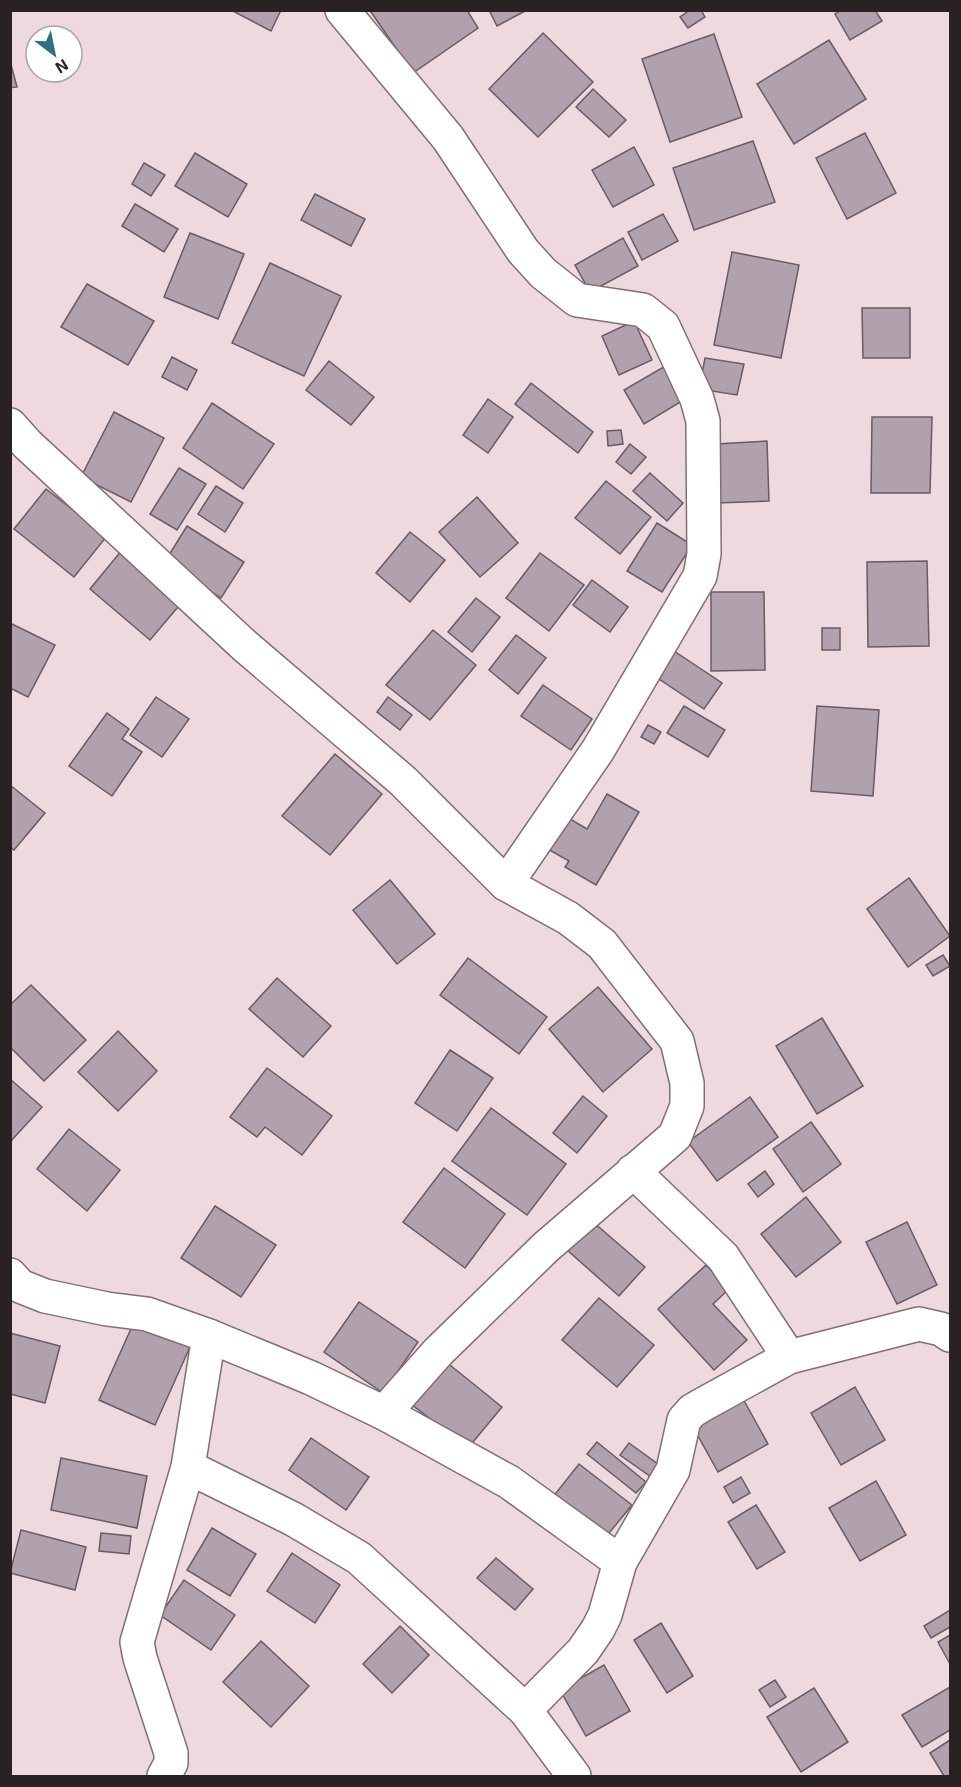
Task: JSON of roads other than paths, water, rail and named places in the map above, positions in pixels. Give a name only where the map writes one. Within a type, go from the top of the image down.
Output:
[{"type":"street","points":[[342,10],[448,138],[523,251],[543,273],[577,300],[643,310],[663,326],[697,399],[703,421],[704,554],[700,576],[598,750],[506,884]]},
{"type":"street","points":[[10,425],[27,444],[245,646],[403,781],[506,884],[568,918],[602,944],[677,1041],[687,1083],[687,1106],[675,1136],[546,1247],[506,1285],[438,1352],[384,1413]]},
{"type":"street","points":[[633,1171],[723,1257],[789,1357]]},
{"type":"street","points":[[10,1275],[20,1286],[45,1296],[107,1309],[147,1314],[209,1336],[311,1378],[384,1413],[509,1482],[620,1562]]},
{"type":"street","points":[[525,1710],[584,1651],[598,1629],[605,1615],[620,1562],[673,1470],[684,1420],[692,1411],[789,1357],[919,1324],[941,1329],[951,1335]]},
{"type":"street","points":[[164,1776],[171,1763],[171,1753],[140,1658],[137,1642],[188,1467],[209,1336]]},
{"type":"street","points":[[188,1467],[293,1519],[359,1558],[525,1710],[574,1776]]}]
